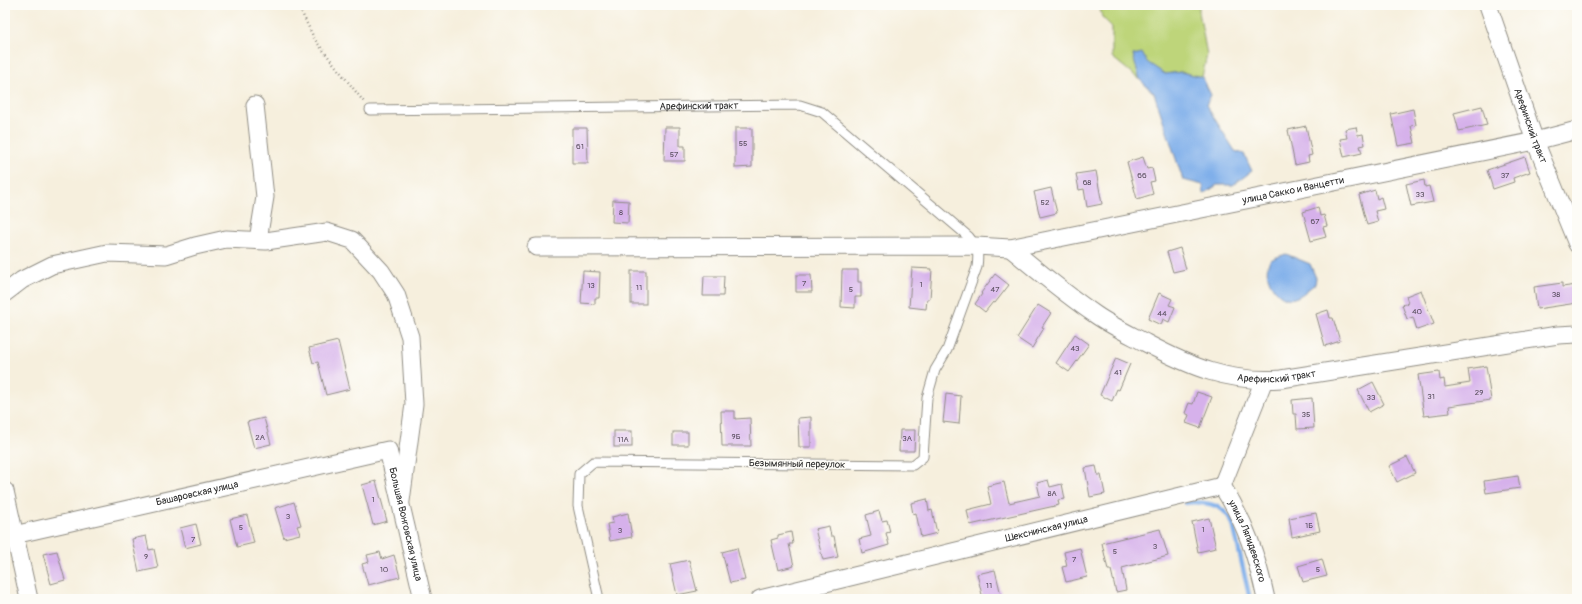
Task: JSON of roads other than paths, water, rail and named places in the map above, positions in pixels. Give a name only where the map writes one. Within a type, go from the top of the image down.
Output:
[{"type":"street","name":"Арефинский тракт","points":[[1488,5],[1534,141],[1577,244]]},
{"type":"street","points":[[255,105],[265,197],[258,240]]},
{"type":"street","name":"улица Сакко и Ванцетти","points":[[1010,248],[1534,141],[1577,130]]},
{"type":"street","points":[[5,293],[22,280],[52,265],[107,253],[166,255],[226,239],[266,241],[327,232],[352,240],[381,271],[396,294],[410,337],[414,404],[401,501]]},
{"type":"street","points":[[536,247],[976,246],[1010,248]]},
{"type":"street","name":"Арефинский тракт","points":[[1010,248],[1095,315],[1173,357],[1214,373],[1235,378],[1264,380],[1282,379],[1558,335],[1577,334]]},
{"type":"street","points":[[1222,486],[1264,380]]},
{"type":"street","name":"Большая Вонговская улица","points":[[388,450],[424,599]]},
{"type":"street","name":"Башаровская улица","points":[[10,536],[388,450]]},
{"type":"street","name":"Шекснинская улица","points":[[760,599],[1222,486]]},
{"type":"street","name":"улица Ляпидевского","points":[[1222,486],[1243,522],[1259,570],[1266,599]]},
{"type":"street","points":[[5,491],[10,536],[29,599]]},
{"type":"lane","name":"Арефинский тракт","points":[[370,110],[800,105],[822,112],[968,237],[976,246]]},
{"type":"lane","name":"Безымянный переулок","points":[[599,599],[578,506],[579,474],[593,462],[913,465],[923,457],[927,398],[935,370],[947,350],[977,267],[979,256],[976,246]]},
{"type":"water","points":[[1142,53],[1147,62],[1165,74],[1181,72],[1202,77],[1211,95],[1206,105],[1235,151],[1244,154],[1252,171],[1233,185],[1217,185],[1204,194],[1203,185],[1183,180],[1154,93],[1140,80],[1133,55]]},
{"type":"water","points":[[1286,254],[1310,264],[1316,278],[1315,284],[1294,298],[1282,296],[1277,292],[1272,286],[1267,272],[1271,260]]},
{"type":"waterway","points":[[1186,503],[1207,503],[1221,508],[1229,517],[1233,524],[1250,599]]}]
